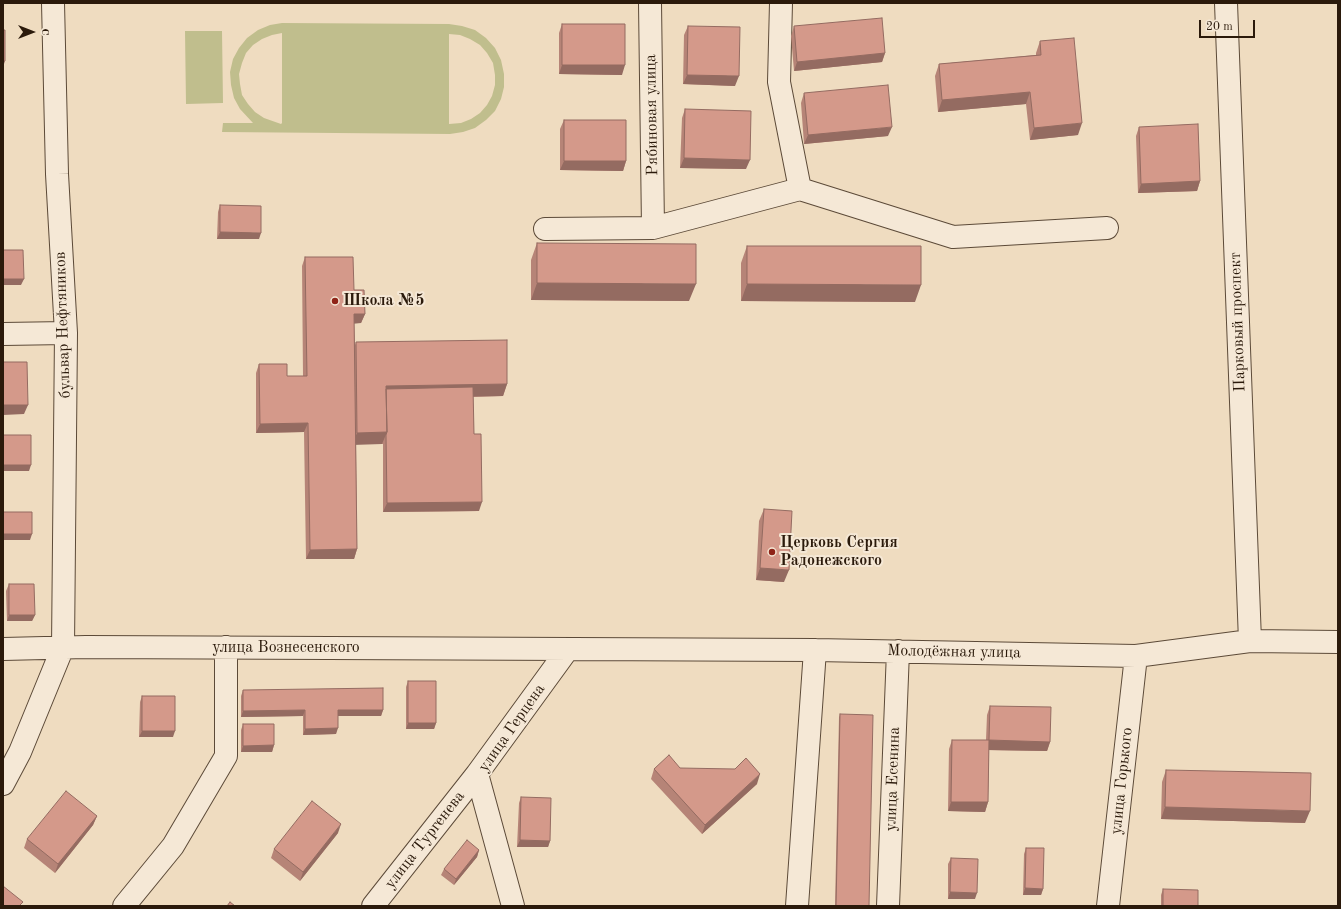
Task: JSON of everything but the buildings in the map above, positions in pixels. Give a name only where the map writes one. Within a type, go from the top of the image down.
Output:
[{"type":"street","name":"бульвар Нефтяников","points":[[53,3],[57,174],[66,333],[63,647]]},
{"type":"street","name":"Рябиновая улица","points":[[650,3],[654,228]]},
{"type":"street","points":[[781,3],[779,82],[800,189]]},
{"type":"street","name":"Парковый проспект","points":[[1226,3],[1250,641]]},
{"type":"street","points":[[545,229],[654,228],[800,189],[953,237],[1107,228]]},
{"type":"street","points":[[3,334],[66,333]]},
{"type":"street","name":"Молодёжная улица","points":[[568,649],[898,651],[1136,656],[1250,641],[1338,642]]},
{"type":"street","points":[[3,784],[20,752],[63,647]]},
{"type":"street","name":"улица Вознесенского","points":[[3,649],[63,647],[568,649]]},
{"type":"street","points":[[124,906],[173,846],[226,756],[226,647]]},
{"type":"street","name":"улица Герцена","points":[[513,906],[477,774],[568,649]]},
{"type":"street","points":[[797,906],[815,650]]},
{"type":"street","name":"улица Есенина","points":[[888,906],[898,651]]},
{"type":"street","name":"улица Горького","points":[[1108,906],[1136,656]]},
{"type":"street","name":"улица Тургенева","points":[[373,906],[477,774]]},
{"type":"shaded area","points":[[282,23],[449,24],[475,30],[486,38],[495,48],[501,60],[504,74],[504,87],[501,99],[495,111],[475,128],[450,134],[222,132],[223,123],[253,123],[240,109],[234,98],[230,72],[233,59],[247,38],[258,30],[270,25]],"holes":[[[282,33],[282,123],[281,124],[264,118],[255,112],[248,104],[242,95],[239,74],[246,53],[253,45],[262,39]],[[449,34],[460,35],[480,45],[493,63],[495,75],[495,85],[492,96],[480,113],[461,123],[449,124]]]},
{"type":"shaded area","points":[[185,31],[222,31],[223,103],[186,104]]},
{"type":"place","name":"Школа №5","points":[[335,301]]},
{"type":"place","name":"Церковь Сергия Радонежского","points":[[772,552]]}]
